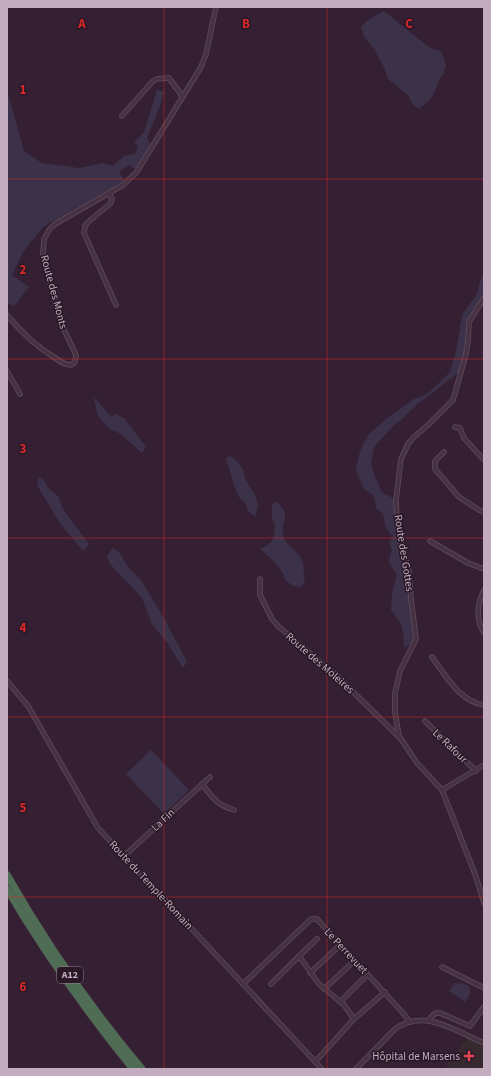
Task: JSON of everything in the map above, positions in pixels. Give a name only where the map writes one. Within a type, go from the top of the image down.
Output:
[{"type":"highway","name":"A12","points":[[7,875],[35,922],[75,981],[142,1069]]},
{"type":"highway","name":"A12","points":[[7,889],[69,985],[133,1069]]},
{"type":"street","name":"Route des Monts","points":[[7,315],[24,335],[39,348],[66,364],[75,362],[76,355],[63,329],[45,266],[43,243],[47,233],[53,226],[109,193],[126,182],[136,173],[199,72],[216,7]]},
{"type":"street","points":[[122,116],[150,84],[157,80],[169,78],[183,97]]},
{"type":"street","points":[[109,193],[112,198],[111,202],[88,222],[84,233],[116,305]]},
{"type":"street","name":"Route des Gottes","points":[[484,298],[469,322],[466,354],[453,400],[414,437],[408,444],[401,459],[396,500],[397,519],[402,547],[409,571],[416,639],[400,671],[395,693],[395,712],[399,736],[417,763],[442,790],[475,874],[484,903]]},
{"type":"street","points":[[7,371],[20,394]]},
{"type":"street","points":[[455,427],[460,428],[464,438],[484,460]]},
{"type":"street","points":[[444,452],[434,461],[435,469],[459,497],[484,512]]},
{"type":"street","points":[[430,541],[468,563],[484,569]]},
{"type":"street","name":"Route des Moleires","points":[[260,578],[260,595],[272,620],[337,676],[399,736]]},
{"type":"street","points":[[484,590],[478,607],[477,617],[484,633]]},
{"type":"street","points":[[432,657],[457,691],[478,704],[484,705]]},
{"type":"street","name":"Route du Temple-Romain","points":[[7,681],[28,706],[98,828],[322,1069]]},
{"type":"street","name":"Le Rafour","points":[[425,721],[476,771]]},
{"type":"street","points":[[442,790],[484,765]]},
{"type":"street","name":"La Fin","points":[[124,856],[210,777]]},
{"type":"street","points":[[202,784],[215,801],[234,810]]},
{"type":"street","name":"Le Perrevuet","points":[[243,984],[311,919],[317,919],[385,992],[409,1021]]},
{"type":"street","points":[[271,984],[317,939]]},
{"type":"street","points":[[310,973],[337,948]]},
{"type":"street","points":[[299,956],[310,973],[324,989],[349,1011],[354,1019]]},
{"type":"street","points":[[324,989],[352,963]]},
{"type":"street","points":[[442,967],[484,988]]},
{"type":"street","points":[[340,1002],[366,977]]},
{"type":"street","points":[[315,1062],[354,1019],[385,992]]},
{"type":"street","points":[[429,1020],[436,1013],[471,1026],[484,1007]]},
{"type":"street","points":[[356,1069],[395,1029],[401,1024],[409,1021],[422,1019],[429,1020],[484,1043]]},
{"type":"shaded area","points":[[384,11],[430,48],[441,51],[446,64],[444,73],[439,80],[430,100],[419,109],[413,105],[408,95],[388,79],[384,67],[374,49],[364,36],[361,27],[368,20]]},
{"type":"shaded area","points":[[157,90],[164,92],[147,138],[150,143],[141,162],[136,169],[130,165],[119,171],[124,181],[43,227],[23,252],[12,275],[29,287],[14,306],[7,303],[7,94],[24,151],[42,163],[79,168],[102,163],[113,166],[124,156],[135,154],[138,146],[134,143],[144,132]]},
{"type":"shaded area","points":[[484,274],[484,298],[469,322],[462,370],[415,406],[393,426],[374,447],[371,462],[374,475],[382,492],[396,500],[397,519],[408,569],[416,638],[404,648],[402,628],[398,619],[391,610],[392,594],[397,574],[389,561],[392,551],[389,543],[392,536],[386,528],[383,514],[376,508],[374,496],[364,489],[356,469],[360,451],[368,435],[387,418],[414,399],[425,395],[432,390],[450,372],[456,352],[462,315],[477,294],[480,281]]},
{"type":"shaded area","points":[[94,397],[111,417],[115,414],[124,418],[146,447],[142,453],[119,433],[110,429],[103,422],[97,414]]},
{"type":"shaded area","points":[[229,456],[238,462],[244,472],[245,479],[256,496],[258,507],[255,517],[248,511],[246,504],[239,497],[236,491],[226,459]]},
{"type":"shaded area","points":[[39,477],[44,480],[48,488],[58,496],[63,509],[89,544],[83,551],[59,522],[37,485]]},
{"type":"shaded area","points":[[275,501],[284,511],[285,519],[283,531],[285,540],[299,555],[303,562],[305,579],[301,587],[293,586],[285,580],[279,567],[260,549],[269,544],[274,536],[275,523],[272,519],[272,505]]},
{"type":"shaded area","points":[[113,548],[119,552],[128,567],[141,580],[164,618],[187,662],[183,668],[168,644],[152,624],[142,598],[110,564],[107,556]]},
{"type":"shaded area","points":[[151,750],[189,790],[164,814],[126,774]]},
{"type":"shaded area","points":[[455,983],[465,984],[470,987],[469,990],[471,992],[465,1002],[449,991]]},
{"type":"shaded area","name":"Hôpital de Marsens","points":[[468,1037],[484,1043],[484,1069],[444,1069]]},
{"type":"place","name":"Hôpital de Marsens","points":[[469,1056]]}]
